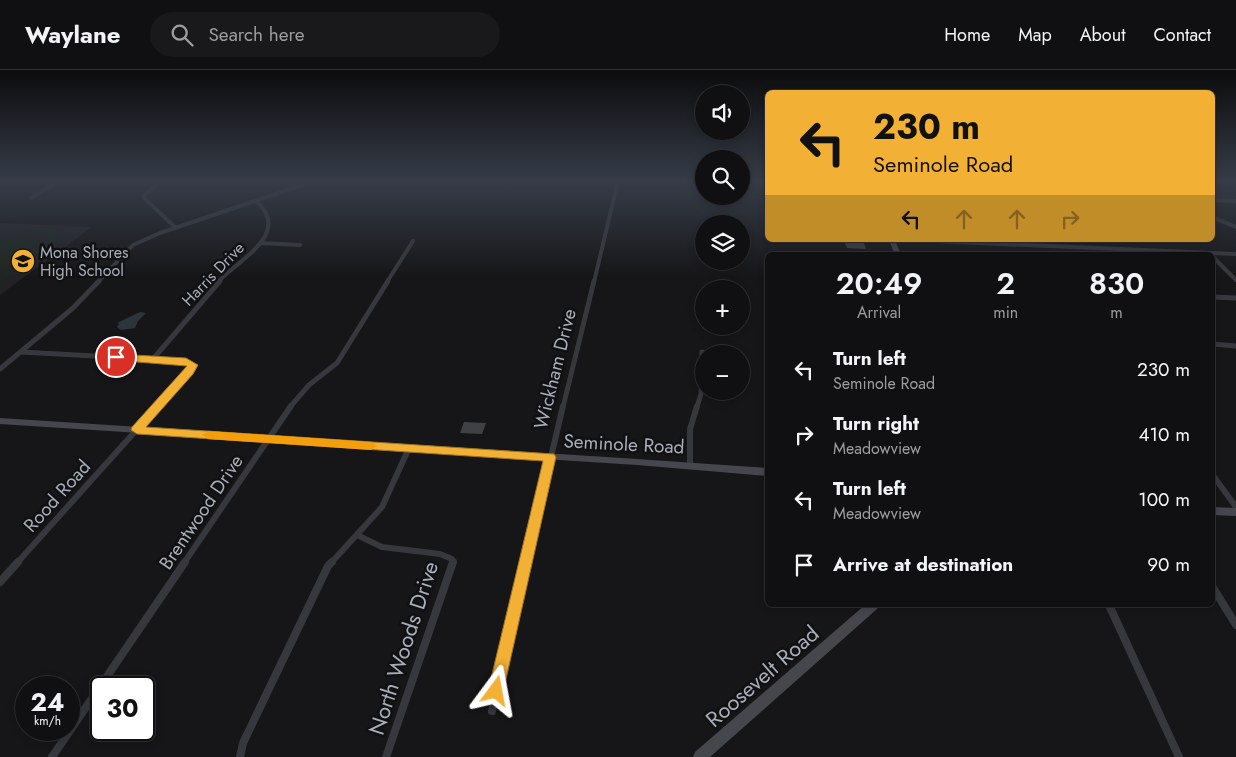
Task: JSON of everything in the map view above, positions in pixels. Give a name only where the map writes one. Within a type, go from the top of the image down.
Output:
[{"type":"street","points":[[160,213],[176,228]]},
{"type":"street","points":[[0,369],[73,308],[133,245],[145,238],[223,213]]},
{"type":"street","name":"Harris Drive","points":[[152,359],[227,273],[261,244],[268,231],[268,213]]},
{"type":"street","name":"Wickham Drive","points":[[492,711],[550,457],[611,213]]},
{"type":"street","points":[[1215,218],[1236,227]]},
{"type":"street","name":"Brentwood Drive","points":[[52,757],[292,404],[309,386],[337,363],[413,241]]},
{"type":"street","points":[[950,242],[1151,252]]},
{"type":"street","points":[[261,244],[300,245]]},
{"type":"street","points":[[1215,255],[1236,254]]},
{"type":"street","points":[[1215,259],[1236,280]]},
{"type":"street","points":[[1215,297],[1236,298]]},
{"type":"street","points":[[1215,344],[1236,346]]},
{"type":"street","points":[[21,352],[152,359]]},
{"type":"street","name":"Rood Road","points":[[0,582],[193,365],[186,361],[152,359]]},
{"type":"street","points":[[690,466],[690,429],[699,400]]},
{"type":"street","name":"Seminole Road","points":[[0,421],[765,472]]},
{"type":"street","points":[[240,757],[243,743],[328,566],[382,507],[409,448]]},
{"type":"street","points":[[1215,478],[1236,507]]},
{"type":"street","points":[[1215,511],[1236,512]]},
{"type":"street","name":"North Woods Drive","points":[[357,535],[382,547],[440,554],[452,559],[452,564],[386,757]]},
{"type":"street","points":[[1215,591],[1236,625]]},
{"type":"street","name":"Roosevelt Road","points":[[700,757],[870,607]]},
{"type":"street","points":[[1110,607],[1179,757]]},
{"type":"shaded area","name":"Mona Shores High School","points":[[0,223],[92,227],[0,295]]},
{"type":"shaded area","points":[[31,229],[55,230],[58,236],[57,240],[0,281],[0,276],[51,238],[49,234],[34,232],[7,239],[41,241],[0,271],[0,245],[7,240],[0,243],[0,240]]},
{"type":"shaded area","points":[[140,312],[146,313],[138,321],[135,328],[121,330],[117,327],[119,324],[117,323]]},
{"type":"building","points":[[845,242],[864,242],[866,249],[847,248]]},
{"type":"building","points":[[464,422],[486,423],[482,434],[460,433]]},
{"type":"slow traffic","points":[[208,435],[371,446]]},
{"type":"place","name":"Mona Shores High School","points":[[23,261]]},
{"type":"route","points":[[116,357],[186,361],[193,365],[137,430],[550,457],[496,691]]}]
